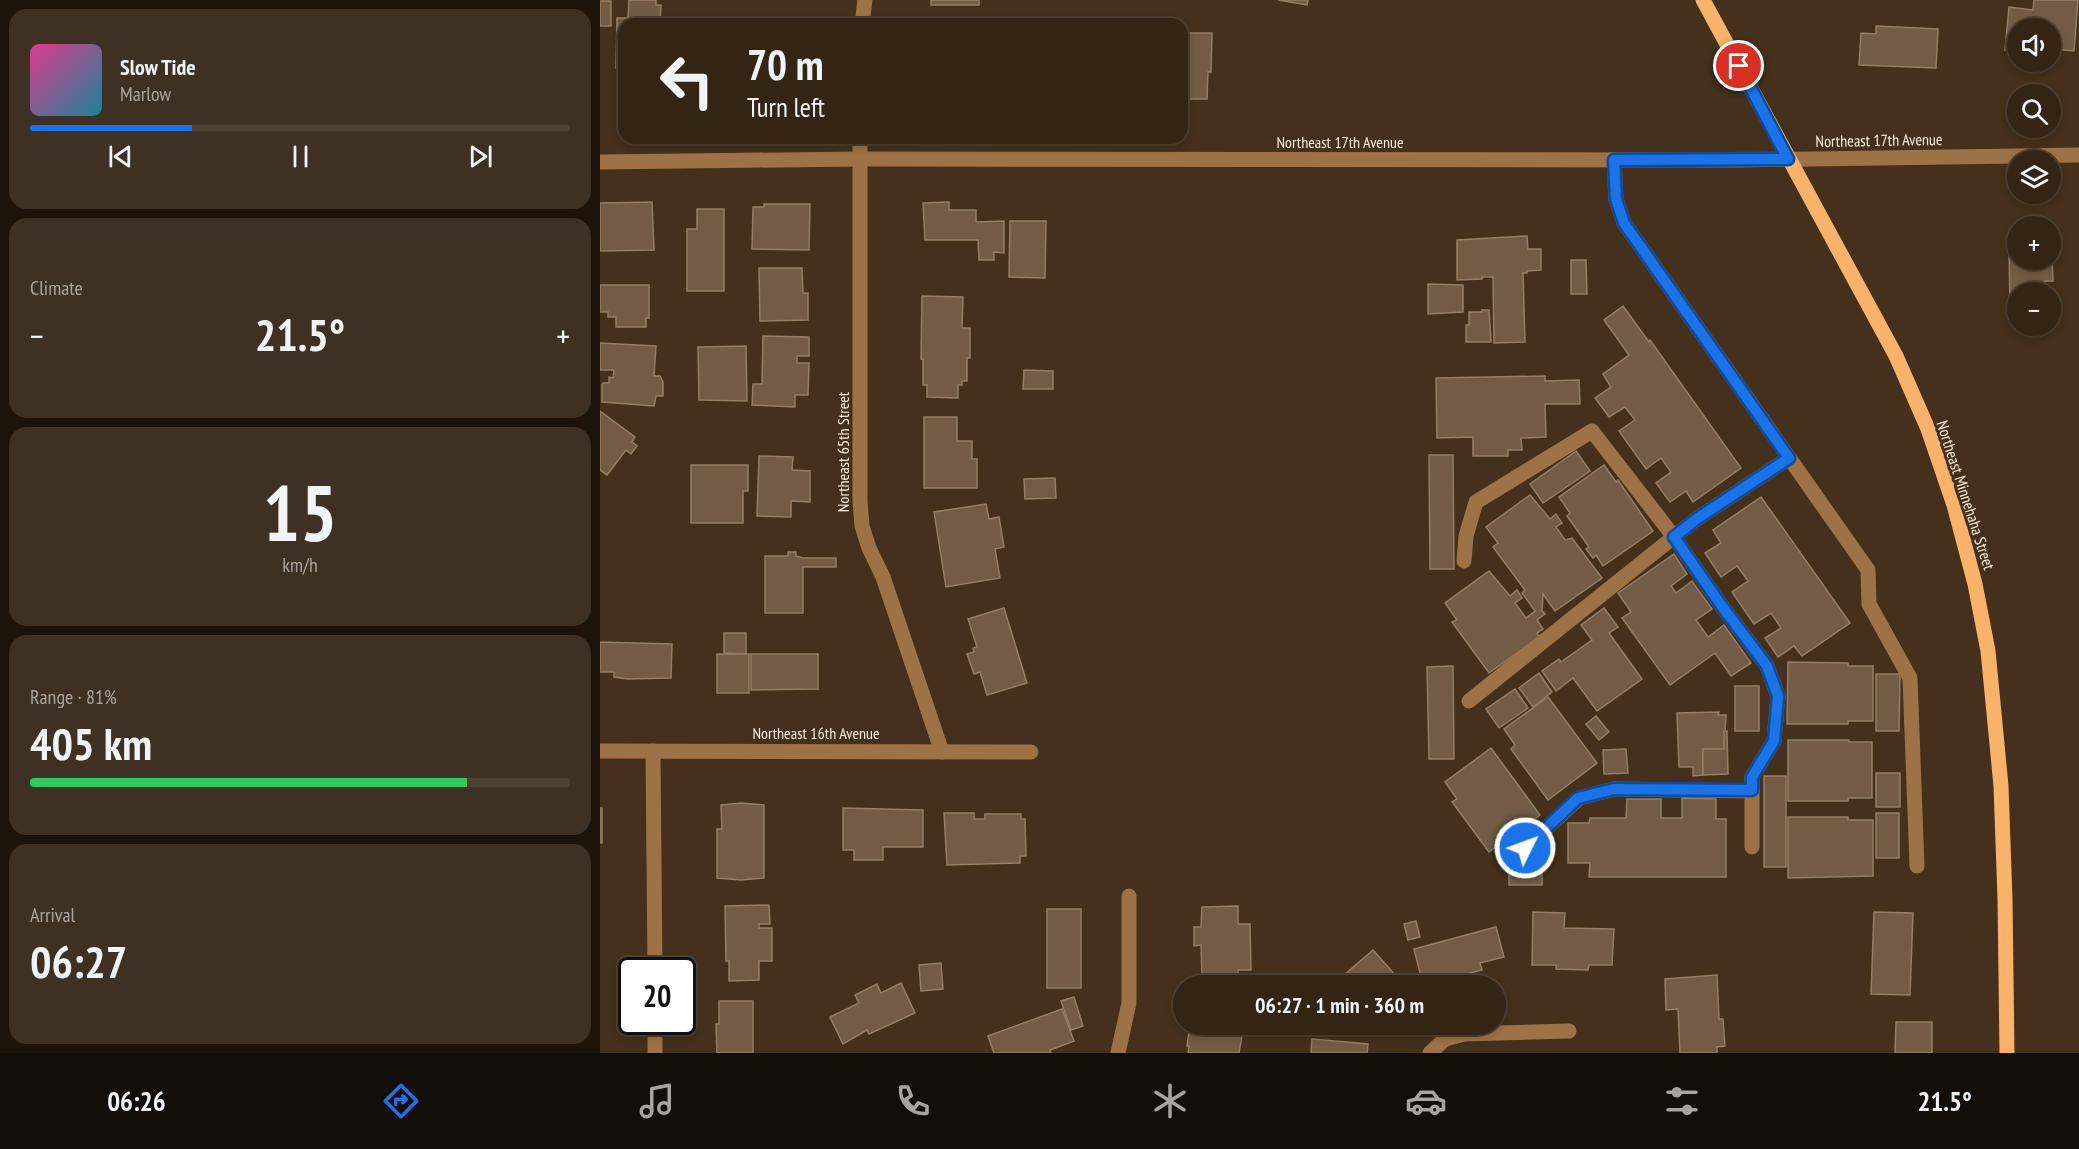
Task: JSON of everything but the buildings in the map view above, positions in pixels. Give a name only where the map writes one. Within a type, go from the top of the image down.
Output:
[{"type":"main road","name":"Northeast Minnehaha Street","points":[[1703,0],[1901,366],[1932,440],[1954,505],[1976,584],[1988,651],[2001,786],[2007,1053]]},
{"type":"street","points":[[863,18],[865,0]]},
{"type":"street","name":"Northeast 65th Street","points":[[860,144],[860,501],[862,526],[868,548],[883,578],[942,752]]},
{"type":"street","name":"Northeast 17th Avenue","points":[[600,162],[860,159],[1614,160],[2079,155]]},
{"type":"street","points":[[1614,160],[1616,199],[1624,223],[1868,570],[1869,604],[1910,678],[1917,866]]},
{"type":"street","points":[[1464,561],[1466,536],[1476,502],[1592,431],[1674,537],[1767,666],[1778,696],[1774,741],[1752,777],[1752,847]]},
{"type":"street","points":[[1469,701],[1695,520],[1789,458]]},
{"type":"street","name":"Northeast 16th Avenue","points":[[600,751],[1031,752]]},
{"type":"street","points":[[653,751],[655,957]]},
{"type":"street","points":[[1525,848],[1578,798],[1614,789],[1752,790]]},
{"type":"street","points":[[1118,1053],[1129,1003],[1129,896]]},
{"type":"street","points":[[1430,1053],[1445,1039],[1465,1034],[1569,1031]]},
{"type":"street","points":[[655,1035],[655,1053]]},
{"type":"route","points":[[1525,848],[1578,798],[1614,789],[1752,790],[1752,777],[1774,741],[1778,696],[1767,666],[1674,537],[1695,520],[1789,458],[1624,223],[1616,199],[1614,160],[1788,159],[1739,66]]}]
